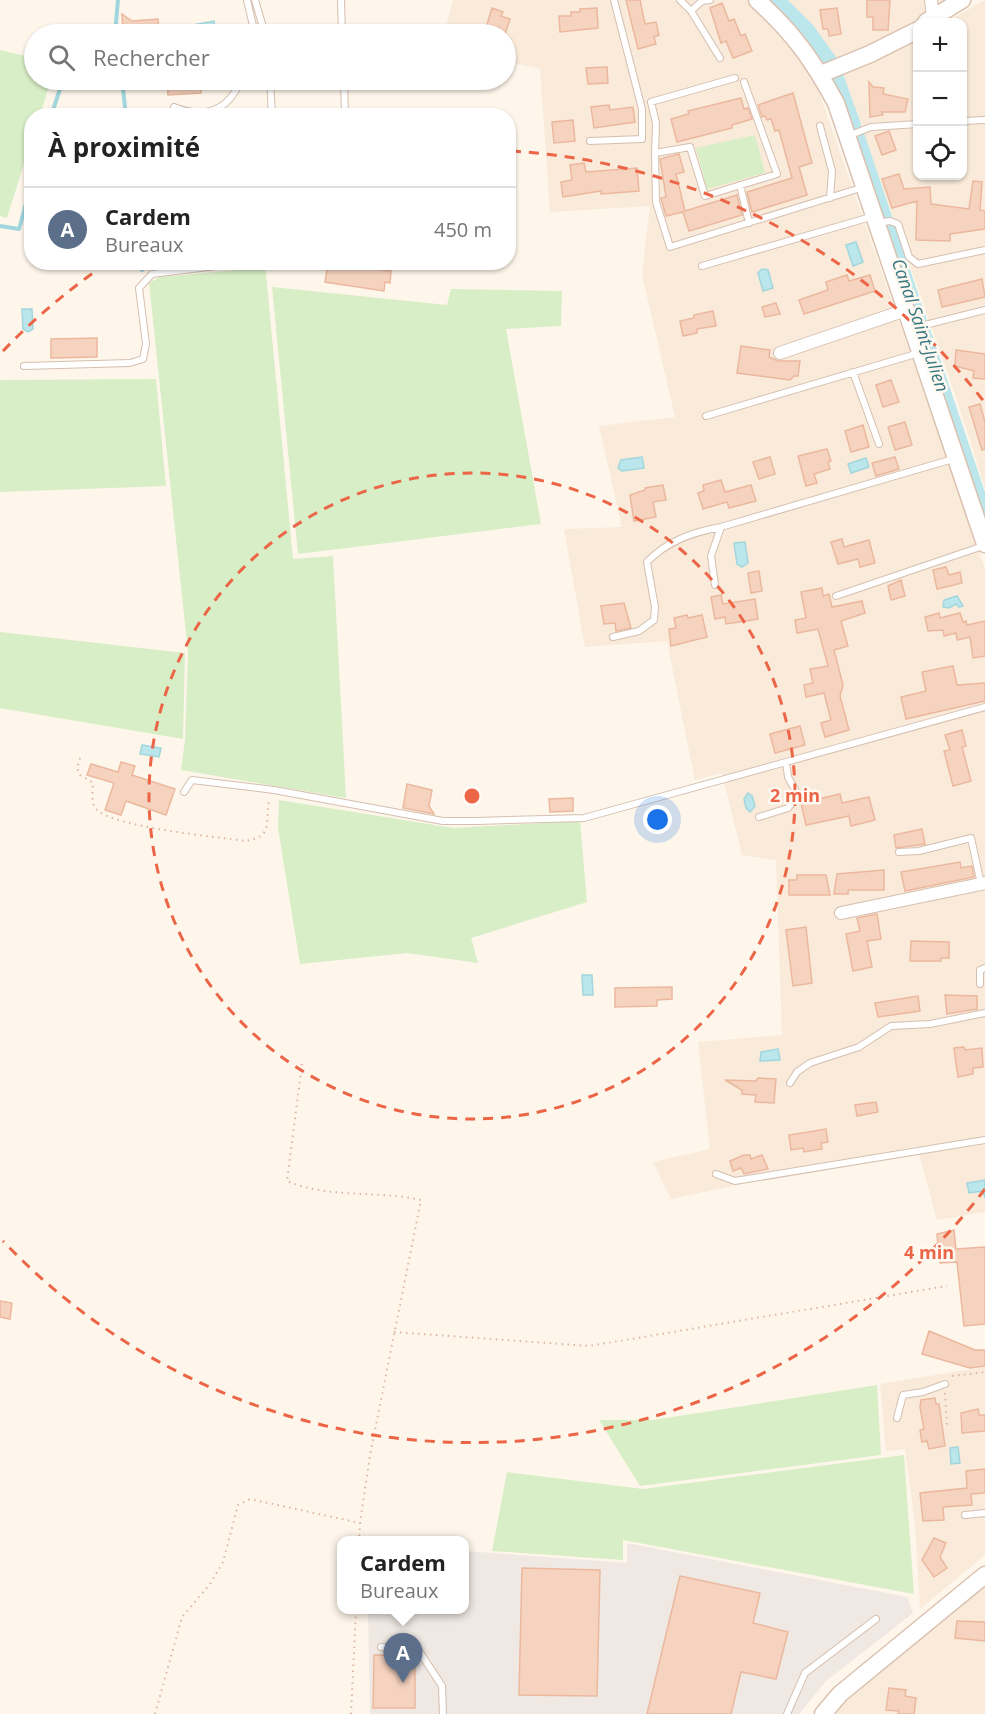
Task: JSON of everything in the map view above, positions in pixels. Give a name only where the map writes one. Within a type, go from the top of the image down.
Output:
[{"type":"street","points":[[757,0],[809,55],[829,70],[836,103],[850,135],[864,186],[880,221],[906,310],[919,326],[920,352],[985,545]]},
{"type":"street","points":[[930,13],[962,0]]},
{"type":"street","points":[[829,70],[870,54],[913,32]]},
{"type":"street","points":[[780,353],[906,310]]},
{"type":"street","points":[[841,913],[983,884]]},
{"type":"street","points":[[827,1711],[840,1694],[985,1575]]},
{"type":"lane","points":[[247,0],[253,24]]},
{"type":"lane","points":[[255,0],[262,24]]},
{"type":"lane","points":[[341,0],[342,24]]},
{"type":"lane","points":[[590,141],[642,139],[642,109],[614,0]]},
{"type":"lane","points":[[680,0],[691,10],[720,58]]},
{"type":"lane","points":[[691,10],[702,1],[710,0]]},
{"type":"lane","points":[[735,78],[651,102],[656,123],[656,202],[670,247],[864,186]]},
{"type":"lane","points":[[655,153],[690,147],[705,196],[777,174],[744,82]]},
{"type":"lane","points":[[220,108],[228,102],[235,90]]},
{"type":"lane","points":[[271,90],[272,108]]},
{"type":"lane","points":[[344,90],[345,108]]},
{"type":"lane","points":[[967,121],[985,120]]},
{"type":"lane","points":[[850,135],[864,129],[913,124]]},
{"type":"lane","points":[[820,126],[832,171],[830,198]]},
{"type":"lane","points":[[740,185],[749,223]]},
{"type":"lane","points":[[702,266],[880,221],[898,224],[909,257],[918,264],[985,250]]},
{"type":"lane","points":[[24,366],[130,363],[143,359],[146,344],[139,288],[143,281],[153,273],[179,270]]},
{"type":"lane","points":[[919,326],[985,310]]},
{"type":"lane","points":[[706,416],[920,352]]},
{"type":"lane","points":[[853,372],[879,444]]},
{"type":"lane","points":[[613,637],[639,631],[654,620],[655,607],[647,562],[660,548],[698,531],[721,527],[956,458]]},
{"type":"lane","points":[[715,585],[711,556],[721,527]]},
{"type":"lane","points":[[836,596],[985,545]]},
{"type":"lane","points":[[184,792],[192,780],[274,790],[443,821],[584,818],[985,707]]},
{"type":"lane","points":[[759,817],[788,808],[798,795],[789,777],[786,762]]},
{"type":"lane","points":[[899,852],[920,851],[971,838],[983,884]]},
{"type":"lane","points":[[980,984],[980,970],[985,968]]},
{"type":"lane","points":[[790,1083],[797,1072],[810,1064],[859,1047],[891,1026],[930,1024],[985,1013]]},
{"type":"lane","points":[[716,1173],[735,1181],[985,1140]]},
{"type":"lane","points":[[897,1418],[903,1395],[923,1392],[945,1384]]},
{"type":"lane","points":[[965,1515],[985,1513]]},
{"type":"lane","points":[[787,1714],[805,1673],[876,1619]]},
{"type":"lane","points":[[381,1647],[419,1651],[442,1686],[443,1714]]},
{"type":"path","points":[[80,758],[77,768],[80,775],[92,782],[93,803],[97,810],[107,816],[152,828],[245,841],[257,839],[265,833],[270,797],[274,790]]},
{"type":"path","points":[[302,1064],[287,1181],[307,1190],[401,1195],[421,1200],[369,1455],[359,1536]]},
{"type":"path","points":[[394,1332],[589,1346],[947,1286]]},
{"type":"path","points":[[155,1714],[182,1617],[210,1584],[223,1562],[233,1515],[238,1505],[249,1499],[360,1524]]},
{"type":"path","points":[[351,1714],[356,1614]]},
{"type":"shaded area","points":[[453,0],[749,0],[792,44],[817,86],[985,569],[985,1212],[937,1220],[917,1146],[671,1199],[653,1162],[710,1149],[698,1042],[782,1035],[776,860],[742,855],[722,773],[695,780],[667,641],[585,647],[564,529],[622,527],[599,426],[675,417],[642,275],[650,206],[550,212],[540,68],[516,64],[516,24],[447,24]]},
{"type":"shaded area","points":[[784,0],[956,0],[924,18],[913,18],[913,24],[891,36],[832,59],[801,17]]},
{"type":"shaded area","points":[[985,0],[985,488],[956,397],[842,71],[869,64],[913,40],[913,180],[967,180],[967,18],[953,18]]},
{"type":"shaded area","points":[[985,1367],[985,1555],[920,1609],[915,1524],[905,1449],[886,1451],[880,1384]]},
{"type":"shaded area","points":[[627,1543],[907,1597],[913,1613],[826,1681],[799,1714],[370,1714],[368,1614],[469,1614],[469,1551],[627,1563]]},
{"type":"shaded area","points":[[985,1581],[985,1714],[836,1714],[838,1708],[904,1646]]},
{"type":"green space","points":[[0,50],[24,56],[24,90],[48,90],[42,108],[24,108],[24,163],[7,218],[0,216]]},
{"type":"green space","points":[[755,135],[765,173],[707,189],[696,148]]},
{"type":"green space","points":[[266,270],[293,559],[333,556],[346,798],[181,770],[185,740],[188,653],[149,283],[159,277]]},
{"type":"green space","points":[[272,287],[447,305],[451,289],[562,291],[561,326],[506,329],[541,524],[298,554]]},
{"type":"green space","points":[[156,379],[166,486],[0,492],[0,380]]},
{"type":"green space","points":[[0,632],[185,653],[183,739],[0,708]]},
{"type":"green space","points":[[279,800],[453,828],[580,821],[587,902],[471,938],[478,963],[407,953],[300,964],[278,828]]},
{"type":"green space","points":[[877,1385],[881,1455],[640,1486],[599,1420],[653,1420]]},
{"type":"green space","points":[[904,1455],[914,1594],[623,1540],[623,1560],[492,1551],[507,1472],[643,1489]]},
{"type":"water","points":[[214,21],[214,24],[198,24]]},
{"type":"water","points":[[856,242],[863,262],[853,266],[846,245]]},
{"type":"water","points":[[762,269],[768,270],[773,288],[763,291],[758,273]]},
{"type":"water","points":[[22,309],[32,309],[33,329],[28,332],[23,329]]},
{"type":"water","points":[[642,457],[644,468],[622,471],[618,468],[621,460]]},
{"type":"water","points":[[866,458],[869,467],[851,473],[848,464]]},
{"type":"water","points":[[745,542],[748,563],[742,567],[737,564],[734,543]]},
{"type":"water","points":[[957,596],[963,606],[959,607],[956,604],[949,608],[943,607],[944,600]]},
{"type":"water","points":[[142,745],[161,748],[159,757],[140,754]]},
{"type":"water","points":[[748,793],[752,796],[755,806],[750,812],[746,808],[744,799]]},
{"type":"water","points":[[582,975],[592,975],[593,995],[583,995]]},
{"type":"water","points":[[778,1049],[780,1060],[760,1061],[761,1052]]},
{"type":"water","points":[[985,1180],[985,1198],[983,1191],[969,1193],[967,1183]]},
{"type":"water","points":[[958,1447],[960,1463],[951,1464],[950,1448]]},
{"type":"building","points":[[626,0],[640,0],[645,24],[656,22],[659,35],[654,37],[656,44],[638,49]]},
{"type":"building","points":[[867,0],[890,0],[888,30],[873,30],[873,17],[867,17]]},
{"type":"building","points":[[722,3],[729,21],[734,19],[741,36],[745,34],[752,51],[733,58],[726,41],[721,43],[710,8]]},
{"type":"building","points":[[492,8],[503,12],[501,16],[510,19],[508,24],[487,24]]},
{"type":"building","points":[[597,8],[598,28],[560,32],[559,16],[571,16],[571,12],[580,12],[580,9]]},
{"type":"building","points":[[837,8],[841,34],[829,36],[828,29],[823,29],[820,10]]},
{"type":"building","points":[[122,14],[132,21],[158,19],[158,24],[122,24]]},
{"type":"building","points":[[607,67],[608,83],[588,84],[586,68]]},
{"type":"building","points":[[869,82],[873,87],[884,88],[883,94],[908,99],[905,112],[882,112],[883,115],[870,117]]},
{"type":"building","points":[[168,90],[201,90],[201,93],[168,95]]},
{"type":"building","points":[[793,93],[812,163],[799,167],[807,195],[752,212],[747,192],[792,178],[779,130],[775,131],[771,119],[767,120],[765,116],[762,117],[758,105]]},
{"type":"building","points":[[741,98],[744,109],[748,108],[752,119],[732,125],[732,128],[677,142],[671,119],[689,114],[688,111]]},
{"type":"building","points":[[609,105],[610,110],[633,107],[635,122],[594,128],[591,107]]},
{"type":"building","points":[[573,120],[575,141],[554,143],[552,122]]},
{"type":"building","points":[[889,131],[896,150],[882,155],[875,136]]},
{"type":"building","points":[[679,154],[684,172],[676,174],[685,211],[737,195],[742,215],[689,231],[683,212],[666,216],[661,198],[666,197],[660,159]]},
{"type":"building","points":[[584,163],[586,172],[637,168],[639,191],[601,194],[601,191],[563,197],[561,182],[572,180],[570,165]]},
{"type":"building","points":[[899,174],[904,189],[930,187],[931,204],[969,209],[973,181],[982,182],[980,210],[985,211],[985,229],[950,234],[950,241],[916,240],[917,201],[892,208],[882,179]]},
{"type":"building","points":[[327,270],[391,271],[390,283],[385,282],[384,291],[325,282]]},
{"type":"building","points":[[847,275],[849,281],[870,275],[875,291],[804,314],[799,300],[828,290],[826,282]]},
{"type":"building","points":[[982,279],[985,297],[942,307],[938,290]]},
{"type":"building","points":[[776,303],[780,314],[765,317],[762,307]]},
{"type":"building","points":[[713,311],[716,326],[697,329],[697,333],[683,336],[680,321]]},
{"type":"building","points":[[97,338],[97,357],[51,358],[51,339]]},
{"type":"building","points":[[741,346],[770,350],[769,357],[778,361],[800,361],[798,376],[790,380],[737,373]]},
{"type":"building","points":[[956,350],[985,354],[985,379],[973,378],[974,371],[955,366]]},
{"type":"building","points":[[891,380],[899,402],[883,407],[876,385]]},
{"type":"building","points":[[980,404],[985,422],[985,449],[982,450],[969,407]]},
{"type":"building","points":[[905,422],[912,445],[895,450],[888,427]]},
{"type":"building","points":[[863,425],[869,447],[851,452],[845,431]]},
{"type":"building","points":[[827,449],[831,461],[828,462],[830,469],[814,474],[817,483],[806,486],[798,456]]},
{"type":"building","points":[[770,457],[775,474],[759,479],[753,462]]},
{"type":"building","points":[[895,457],[899,469],[876,476],[872,463]]},
{"type":"building","points":[[721,480],[725,492],[751,485],[756,501],[729,508],[727,502],[703,509],[698,493],[704,491],[703,485]]},
{"type":"building","points":[[663,485],[666,500],[653,502],[656,517],[634,521],[630,495],[645,490],[645,488]]},
{"type":"building","points":[[842,539],[844,547],[869,540],[875,563],[860,567],[858,559],[838,564],[831,542]]},
{"type":"building","points":[[946,567],[949,575],[960,572],[962,583],[937,589],[933,570]]},
{"type":"building","points":[[759,571],[762,591],[751,593],[748,573]]},
{"type":"building","points":[[901,580],[905,596],[891,600],[888,586]]},
{"type":"building","points":[[822,588],[823,596],[829,594],[832,607],[862,601],[865,613],[841,621],[848,646],[834,650],[843,685],[840,696],[849,730],[825,737],[821,723],[831,720],[824,693],[806,697],[804,685],[813,683],[810,669],[828,666],[818,629],[797,633],[795,620],[806,618],[801,592]]},
{"type":"building","points":[[721,595],[723,604],[755,599],[758,619],[726,624],[725,617],[715,619],[711,597]]},
{"type":"building","points":[[624,603],[631,628],[616,631],[615,623],[604,624],[601,606]]},
{"type":"building","points":[[939,613],[940,618],[960,613],[963,622],[966,621],[967,625],[985,621],[985,656],[973,658],[970,637],[957,640],[956,633],[944,636],[943,630],[928,631],[925,617]]},
{"type":"building","points":[[687,615],[688,618],[702,615],[707,637],[671,646],[669,629],[676,628],[674,618]]},
{"type":"building","points":[[953,666],[957,685],[985,683],[985,701],[906,719],[901,697],[926,691],[922,672]]},
{"type":"building","points":[[800,726],[805,745],[775,753],[770,734]]},
{"type":"building","points":[[962,730],[966,746],[962,747],[971,781],[953,786],[944,751],[950,750],[945,735]]},
{"type":"building","points":[[121,762],[135,766],[132,775],[175,789],[166,815],[126,801],[121,815],[105,810],[114,783],[87,775],[91,764],[118,772]]},
{"type":"building","points":[[407,784],[432,790],[429,806],[434,814],[403,808]]},
{"type":"building","points":[[840,794],[842,803],[869,797],[875,820],[851,826],[849,816],[806,825],[801,803]]},
{"type":"building","points":[[573,798],[573,811],[550,812],[549,799]]},
{"type":"building","points":[[922,829],[925,844],[896,848],[894,835]]},
{"type":"building","points":[[960,862],[961,868],[972,866],[974,877],[905,891],[901,872]]},
{"type":"building","points":[[884,870],[884,890],[848,890],[848,894],[834,894],[837,874]]},
{"type":"building","points":[[797,875],[826,875],[830,895],[789,895],[789,880],[797,880]]},
{"type":"building","points":[[877,914],[881,939],[867,941],[872,967],[853,971],[846,934],[860,931],[857,918]]},
{"type":"building","points":[[806,927],[812,983],[793,986],[786,930]]},
{"type":"building","points":[[911,941],[949,942],[949,958],[941,958],[941,961],[910,961]]},
{"type":"building","points":[[672,987],[672,999],[657,1000],[657,1006],[615,1007],[615,988]]},
{"type":"building","points":[[945,995],[977,996],[977,1009],[947,1014]]},
{"type":"building","points":[[918,996],[920,1011],[878,1017],[875,1003]]},
{"type":"building","points":[[964,1047],[965,1050],[982,1048],[983,1067],[973,1068],[973,1074],[958,1077],[954,1048]]},
{"type":"building","points":[[758,1078],[776,1079],[774,1103],[755,1102],[756,1095],[742,1094],[742,1090],[725,1080],[756,1081]]},
{"type":"building","points":[[876,1102],[878,1112],[857,1116],[855,1105]]},
{"type":"building","points":[[826,1129],[828,1142],[821,1143],[822,1149],[804,1152],[803,1148],[791,1150],[789,1135]]},
{"type":"building","points":[[750,1155],[751,1159],[762,1155],[768,1169],[744,1174],[741,1168],[733,1171],[730,1161]]},
{"type":"building","points":[[954,1230],[956,1249],[985,1247],[985,1324],[964,1326],[957,1262],[940,1263],[937,1234]]},
{"type":"building","points":[[0,1301],[12,1303],[10,1319],[0,1317]]},
{"type":"building","points":[[929,1331],[975,1350],[985,1350],[985,1366],[970,1368],[922,1354]]},
{"type":"building","points":[[935,1398],[936,1404],[939,1404],[945,1446],[929,1449],[927,1441],[922,1442],[920,1430],[924,1429],[920,1407],[921,1400]]},
{"type":"building","points":[[978,1409],[979,1415],[985,1415],[985,1431],[962,1433],[961,1413]]},
{"type":"building","points":[[985,1469],[985,1493],[971,1494],[972,1505],[943,1507],[944,1520],[923,1521],[920,1493],[967,1488],[966,1471]]},
{"type":"building","points":[[934,1538],[946,1543],[940,1557],[947,1568],[934,1577],[922,1560]]},
{"type":"building","points":[[522,1568],[600,1570],[597,1696],[519,1695]]},
{"type":"building","points":[[680,1576],[760,1593],[753,1623],[788,1632],[776,1679],[741,1672],[731,1714],[647,1714]]},
{"type":"building","points":[[957,1621],[985,1622],[985,1641],[955,1638]]},
{"type":"building","points":[[374,1655],[415,1656],[415,1708],[373,1708]]},
{"type":"building","points":[[889,1688],[906,1690],[905,1696],[916,1698],[914,1714],[898,1714],[899,1711],[886,1710]]},
{"type":"waterway","points":[[116,24],[118,0]]},
{"type":"waterway","name":"Canal Saint-Julien","points":[[778,0],[808,30],[831,62]]},
{"type":"waterway","name":"Canal Saint-Julien","points":[[836,75],[854,125]]},
{"type":"waterway","points":[[54,108],[60,90]]},
{"type":"waterway","points":[[123,90],[125,108]]},
{"type":"waterway","name":"Canal Saint-Julien","points":[[858,137],[985,514]]},
{"type":"waterway","points":[[0,226],[19,229],[24,211]]},
{"type":"place","name":"Cardem","points":[[403,1683]]}]
